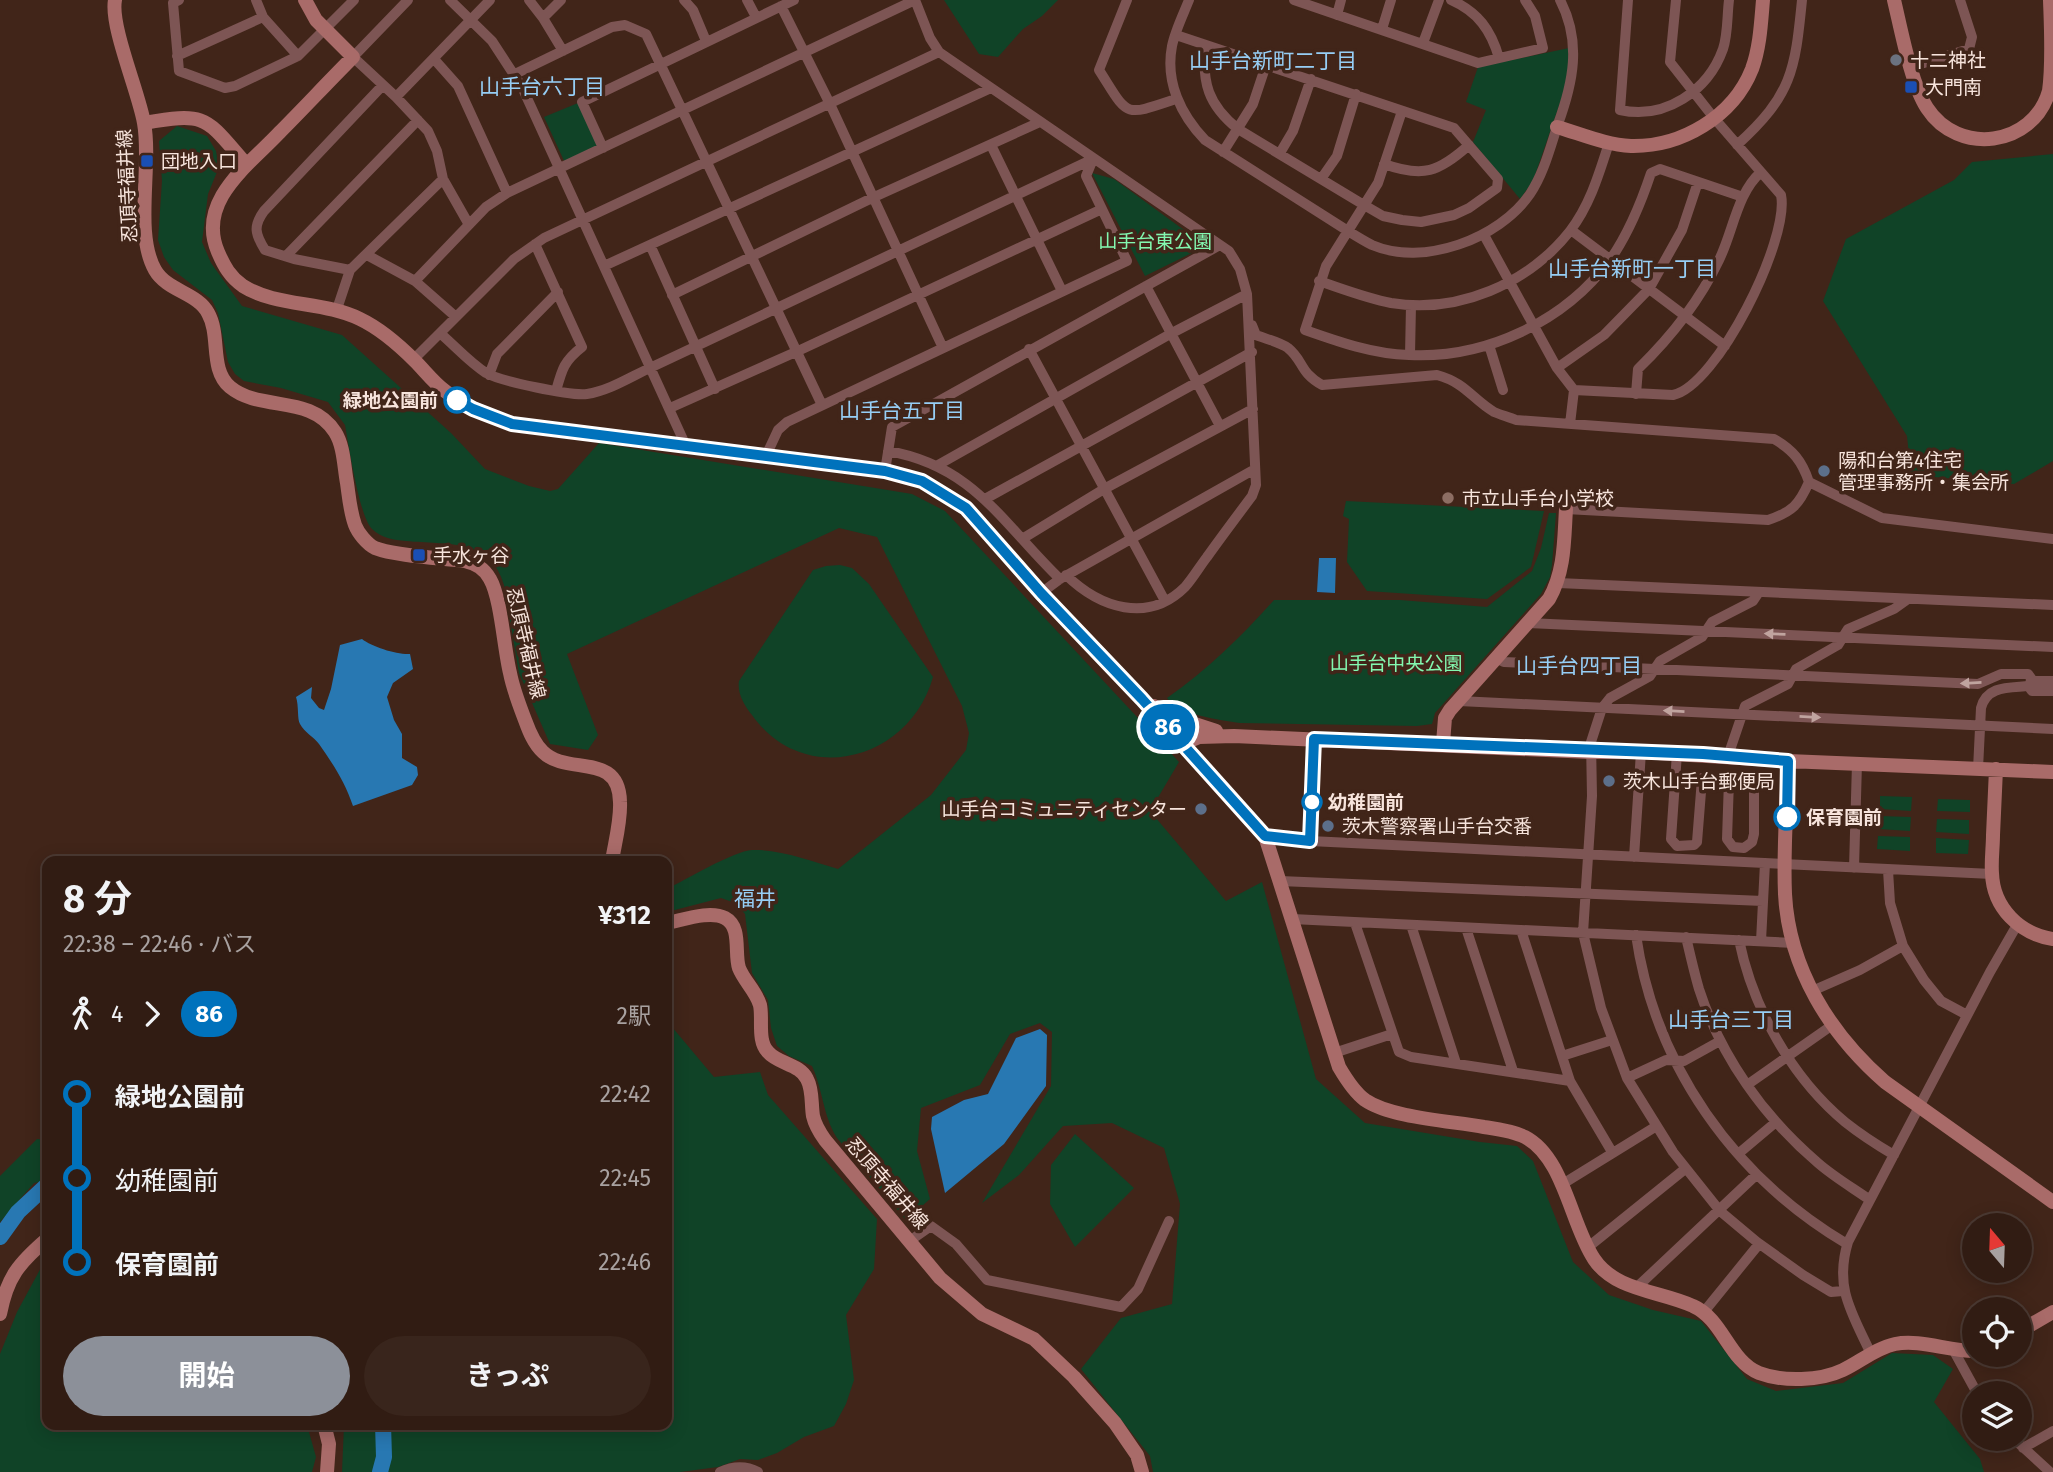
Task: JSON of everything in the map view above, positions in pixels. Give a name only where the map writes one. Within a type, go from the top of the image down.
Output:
[{"type":"street","name":"忍頂寺福井線","points":[[115,0],[113,7],[118,30],[144,123],[147,161],[145,230],[155,270],[165,281],[202,305],[208,313],[217,349],[218,367],[223,380],[233,389],[247,397],[303,408],[326,421],[335,431],[341,445],[356,527],[374,548],[464,561],[486,572],[495,590],[510,675],[535,743],[543,754],[555,760],[602,768],[613,778],[620,802],[613,856]]},
{"type":"street","points":[[179,0],[173,3],[181,73],[225,88],[235,86],[298,56],[354,0]]},
{"type":"street","points":[[256,0],[263,17],[298,56]]},
{"type":"street","points":[[305,0],[325,30],[428,131],[437,151],[443,179],[468,223]]},
{"type":"street","points":[[450,0],[492,41],[515,74],[652,367],[686,446]]},
{"type":"street","points":[[396,97],[490,0]]},
{"type":"street","points":[[528,0],[543,18],[563,51]]},
{"type":"street","points":[[543,18],[561,0]]},
{"type":"street","points":[[684,0],[693,10],[706,41]]},
{"type":"street","points":[[747,0],[756,17]]},
{"type":"street","points":[[603,148],[582,102],[794,0]]},
{"type":"street","points":[[415,281],[468,223],[485,207],[507,193],[915,0],[930,38],[939,52],[1229,251],[1240,269],[1248,294],[1256,485],[1252,496],[1184,587],[1165,601],[1143,609],[1112,606],[1080,589],[1063,577],[1022,539],[985,499],[957,476],[937,465],[888,451]]},
{"type":"street","points":[[1127,0],[1099,70],[1122,107],[1136,112],[1176,99]]},
{"type":"street","points":[[1189,0],[1171,55],[1176,99],[1195,130],[1205,141],[1348,231],[1373,245],[1399,251],[1428,251],[1462,244],[1502,223],[1529,195],[1540,177],[1573,80],[1574,60],[1569,24],[1560,0]]},
{"type":"street","points":[[1294,0],[1478,63],[1543,48],[1535,16],[1525,0]]},
{"type":"street","points":[[1337,15],[1340,0]]},
{"type":"street","points":[[1382,29],[1391,0]]},
{"type":"street","points":[[1423,43],[1439,0]]},
{"type":"street","points":[[1451,0],[1465,6],[1488,27],[1499,58]]},
{"type":"street","points":[[1628,0],[1620,110],[1643,113],[1674,104],[1693,92],[1707,77],[1724,47],[1729,0]]},
{"type":"street","points":[[1574,390],[1673,396],[1681,394],[1724,346],[1754,298],[1764,275],[1783,204],[1781,195],[1714,118],[1670,62],[1676,0]]},
{"type":"street","points":[[1557,127],[1609,143],[1649,146],[1684,137],[1714,118],[1743,88],[1751,71],[1760,34],[1763,0]]},
{"type":"street","points":[[1737,145],[1769,113],[1787,84],[1796,53],[1801,0]]},
{"type":"street","points":[[1894,0],[1924,105],[1943,126],[1955,134],[1987,141],[2015,133],[2036,116],[2049,92],[2052,76],[2050,0]]},
{"type":"street","points":[[1911,67],[1969,49],[1972,37],[1960,0]]},
{"type":"street","points":[[407,1],[275,138],[246,164],[219,201],[213,221],[214,244],[226,271],[244,286],[266,296],[337,309],[360,319],[382,332],[454,398],[473,409],[512,424],[765,458],[885,471],[922,481],[966,508],[1265,836],[1339,1067],[1350,1086],[1364,1100],[1384,1110],[1503,1130],[1525,1137],[1546,1153],[1587,1248],[1602,1271],[1636,1288],[1689,1304],[1703,1313],[1740,1359],[1758,1373],[1789,1379],[1816,1377],[1841,1371],[1893,1344],[1910,1342],[1962,1351]]},
{"type":"street","points":[[781,6],[830,104],[943,348]]},
{"type":"street","points":[[177,55],[263,17]]},
{"type":"street","points":[[515,74],[612,27],[625,25],[646,34],[822,405]]},
{"type":"street","points":[[1176,35],[1454,128],[1498,179],[1497,188],[1454,215],[1421,222],[1383,216],[1238,129],[1221,116],[1207,91],[1203,65],[1205,45]]},
{"type":"street","points":[[414,359],[514,259],[535,244],[582,219],[939,52]]},
{"type":"street","points":[[434,59],[458,86],[507,193]]},
{"type":"street","points":[[1223,152],[1253,104],[1266,65]]},
{"type":"street","points":[[1280,153],[1293,131],[1311,79]]},
{"type":"street","points":[[350,270],[265,250],[256,237],[256,223],[270,204],[383,85]]},
{"type":"street","points":[[604,266],[651,247],[991,88]]},
{"type":"street","points":[[1321,179],[1337,156],[1356,94]]},
{"type":"street","points":[[1402,111],[1378,183],[1326,266],[1305,330],[1379,352],[1410,355],[1434,355],[1489,345],[1533,327],[1589,284],[1610,260],[1632,223],[1651,173],[1660,169],[1743,197]]},
{"type":"street","points":[[144,123],[176,117],[193,117],[205,121],[246,164]]},
{"type":"street","points":[[286,256],[418,120]]},
{"type":"street","points":[[672,295],[873,198],[1040,122]]},
{"type":"street","points":[[1319,281],[1361,296],[1411,305],[1454,302],[1510,283],[1532,267],[1571,230],[1589,200],[1609,143]]},
{"type":"street","points":[[991,145],[1062,291]]},
{"type":"street","points":[[1384,164],[1414,172],[1430,171],[1442,167],[1469,145]]},
{"type":"street","points":[[441,334],[469,361],[489,375],[556,391],[586,394],[606,388],[778,309],[1093,159]]},
{"type":"street","points":[[765,458],[778,430],[787,422],[1127,261],[1086,176],[1093,159]]},
{"type":"street","points":[[1636,394],[1638,369],[1663,345],[1704,289],[1720,258],[1749,183],[1760,172]]},
{"type":"street","points":[[337,309],[350,270],[443,179]]},
{"type":"street","points":[[1557,368],[1604,335],[1648,289],[1682,230],[1698,183]]},
{"type":"street","points":[[670,408],[715,390],[1102,209]]},
{"type":"street","points":[[1571,230],[1724,346]]},
{"type":"street","points":[[1484,234],[1533,327],[1557,368],[1574,390],[1570,424]]},
{"type":"street","points":[[535,244],[583,347],[570,356],[562,367],[556,391]]},
{"type":"street","points":[[885,471],[892,427],[1220,245]]},
{"type":"street","points":[[651,247],[715,390]]},
{"type":"street","points":[[367,255],[415,281],[456,317]]},
{"type":"street","points":[[1146,286],[1220,426]]},
{"type":"street","points":[[489,375],[497,354],[558,292]]},
{"type":"street","points":[[937,465],[1172,333],[1248,294]]},
{"type":"street","points":[[1410,355],[1411,305]]},
{"type":"street","points":[[1250,321],[1256,335],[1287,347],[1298,359],[1303,371],[1322,385],[1437,375],[1451,379],[1467,389],[1493,411],[1516,420],[1774,439],[1790,449],[1804,465],[1809,482],[1803,495],[1789,513],[1768,520],[1566,509],[1558,583],[1549,598],[1445,718],[1443,743]]},
{"type":"street","points":[[1489,345],[1503,390]]},
{"type":"street","points":[[1029,349],[1165,601]]},
{"type":"street","points":[[985,499],[1252,352]]},
{"type":"street","points":[[1022,539],[1104,489],[1252,409]]},
{"type":"street","points":[[1041,593],[1063,577],[1255,469]]},
{"type":"street","points":[[1809,482],[1882,518],[2053,539]]},
{"type":"street","points":[[1558,583],[2053,605]]},
{"type":"street","points":[[1759,592],[1753,601],[1712,622],[1702,637],[1660,661],[1650,676],[1610,698],[1602,708],[1590,752],[1592,796],[1583,933],[1601,1008],[1627,1078],[1655,1127],[1685,1169],[1720,1210],[1759,1244],[1831,1292],[1843,1291]]},
{"type":"street","points":[[1728,756],[1745,706],[1787,684],[1796,669],[1838,645],[1848,629],[1895,609],[1908,599]]},
{"type":"street","points":[[1528,622],[2053,647]]},
{"type":"street","points":[[1496,658],[1504,662],[1978,684],[2001,674],[2028,674],[2032,691],[2053,691]]},
{"type":"street","points":[[1979,769],[1981,705],[1991,691],[2053,681]]},
{"type":"street","points":[[1142,699],[1173,717],[1234,736]]},
{"type":"street","points":[[1459,701],[2053,729]]},
{"type":"street","points":[[1182,744],[1199,737],[1234,736],[1443,743],[1590,752],[1677,753],[1788,761],[2053,772]]},
{"type":"street","points":[[1310,841],[1314,739]]},
{"type":"street","points":[[1634,857],[1641,752]]},
{"type":"street","points":[[1677,753],[1671,839],[1677,846],[1694,845],[1697,842],[1702,779]]},
{"type":"street","points":[[1788,761],[1785,894],[1803,974],[1831,1026],[1859,1059],[1918,1108],[2053,1202]]},
{"type":"street","points":[[1854,868],[1857,763]]},
{"type":"street","points":[[1996,769],[1992,874],[1997,897],[2005,912],[2017,925],[2032,934],[2053,939]]},
{"type":"street","points":[[1676,778],[1729,780],[1754,787],[1754,834],[1749,846],[1744,848],[1732,847],[1727,839],[1729,780]]},
{"type":"street","points":[[1265,836],[1310,841],[1992,874]]},
{"type":"street","points":[[1761,941],[1765,863]]},
{"type":"street","points":[[1888,870],[1890,902],[1903,946],[1941,1001],[1967,1015]]},
{"type":"street","points":[[1280,881],[1763,901]]},
{"type":"street","name":"忍頂寺福井線","points":[[672,922],[709,916],[724,917],[733,924],[736,959],[744,981],[757,997],[761,1007],[764,1047],[769,1055],[801,1071],[806,1077],[817,1129],[940,1278],[982,1314],[1025,1334],[1047,1349],[1115,1423],[1137,1455],[1142,1472]]},
{"type":"street","points":[[1292,919],[1794,943]]},
{"type":"street","points":[[1355,923],[1399,1052],[1411,1057],[1570,1081]]},
{"type":"street","points":[[1411,925],[1456,1063]]},
{"type":"street","points":[[1871,1354],[1843,1291],[1842,1263],[1847,1244],[2017,925]]},
{"type":"street","points":[[1466,928],[1513,1071]]},
{"type":"street","points":[[1521,930],[1570,1081],[1612,1152]]},
{"type":"street","points":[[1636,935],[1648,991],[1674,1060],[1707,1115],[1756,1175],[1806,1217],[1847,1244]]},
{"type":"street","points":[[1686,937],[1699,989],[1720,1041],[1747,1085],[1776,1122],[1820,1165],[1870,1200]]},
{"type":"street","points":[[1739,940],[1743,961],[1760,1006],[1788,1056],[1825,1103],[1853,1128],[1894,1155]]},
{"type":"street","points":[[1812,991],[1860,970],[1903,946]]},
{"type":"street","points":[[1747,1085],[1831,1026]]},
{"type":"street","points":[[1334,1053],[1392,1034]]},
{"type":"street","points":[[1562,1056],[1612,1040]]},
{"type":"street","points":[[1627,1078],[1666,1060],[1684,1061],[1720,1041]]},
{"type":"street","points":[[1738,1154],[1776,1122]]},
{"type":"street","points":[[1561,1185],[1655,1127]]},
{"type":"street","points":[[1587,1248],[1685,1169]]},
{"type":"street","points":[[1636,1288],[1756,1175]]},
{"type":"street","points":[[911,1240],[931,1226],[956,1244],[987,1280],[1121,1307],[1138,1289],[1169,1221]]},
{"type":"street","points":[[0,1314],[9,1279],[20,1264],[42,1244]]},
{"type":"street","points":[[1703,1313],[1759,1244]]},
{"type":"street","points":[[2032,1324],[2053,1312]]},
{"type":"street","points":[[1954,1351],[1970,1381]]},
{"type":"street","points":[[326,1430],[330,1444],[327,1472]]},
{"type":"street","points":[[2032,1443],[2053,1431]]},
{"type":"street","points":[[2026,1451],[2050,1472]]},
{"type":"street","points":[[720,1472],[737,1466],[758,1472]]},
{"type":"green space","points":[[944,0],[1058,0],[1042,16],[1023,29],[998,57],[979,54]]},
{"type":"green space","points":[[1569,48],[1568,80],[1533,181],[1520,199],[1473,142],[1486,110],[1466,102],[1478,67]]},
{"type":"green space","points":[[578,103],[600,147],[565,163],[544,117]]},
{"type":"green space","points":[[177,126],[207,136],[216,151],[219,167],[208,194],[202,242],[211,263],[242,306],[342,335],[451,433],[485,469],[550,491],[558,489],[599,443],[912,494],[945,511],[1179,762],[1150,811],[1226,901],[1262,882],[1316,1079],[1365,1123],[1517,1146],[1533,1161],[1573,1262],[1609,1295],[1653,1310],[1701,1321],[1747,1379],[1776,1391],[1843,1383],[1892,1353],[1933,1355],[1953,1369],[1934,1402],[1962,1437],[1962,1451],[1974,1451],[1980,1459],[1984,1472],[1153,1472],[1150,1456],[1081,1369],[1121,1318],[1172,1304],[1180,1204],[1164,1148],[1112,1123],[1063,1126],[1019,1175],[982,1203],[1051,1086],[1052,1032],[1040,1023],[1010,1034],[980,1085],[921,1108],[917,1151],[930,1199],[906,1220],[832,1130],[812,1066],[789,1056],[777,1046],[771,1028],[768,1000],[752,973],[745,914],[735,903],[721,898],[672,911],[672,886],[722,860],[744,852],[762,850],[784,853],[838,869],[931,795],[966,750],[969,733],[962,706],[877,537],[839,528],[567,654],[598,735],[588,750],[550,744],[519,673],[504,585],[498,570],[478,551],[466,547],[406,541],[379,535],[367,522],[363,510],[345,425],[328,402],[281,388],[244,381],[235,374],[228,362],[218,313],[212,300],[173,270],[164,257],[158,240],[162,181],[159,141]]},
{"type":"green space","points":[[2053,154],[2053,461],[2014,484],[1911,475],[1907,436],[1823,301],[1846,239],[1954,180],[1972,162]]},
{"type":"green space","name":"山手台東公園","points":[[1092,173],[1114,179],[1206,246],[1145,276]]},
{"type":"green space","points":[[1346,501],[1544,511],[1531,567],[1487,599],[1367,591],[1347,562],[1349,519],[1343,516]]},
{"type":"green space","name":"山手台中央公園","points":[[1549,513],[1556,513],[1552,565],[1550,577],[1541,594],[1435,713],[1432,724],[1240,723],[1190,713],[1167,698],[1224,652],[1274,600],[1400,600],[1487,607],[1532,571],[1541,548]]},
{"type":"green space","points":[[840,565],[852,568],[869,584],[933,677],[921,705],[902,728],[879,745],[853,755],[826,757],[799,752],[774,738],[746,707],[740,694],[739,681],[813,570]]},
{"type":"green space","points":[[1880,796],[1912,797],[1911,811],[1880,809]]},
{"type":"green space","points":[[1938,799],[1970,800],[1970,812],[1937,811]]},
{"type":"green space","points":[[1879,816],[1911,817],[1910,831],[1878,829]]},
{"type":"green space","points":[[1937,819],[1969,820],[1969,834],[1936,832]]},
{"type":"green space","points":[[1878,836],[1910,837],[1910,851],[1877,849]]},
{"type":"green space","points":[[1936,838],[1969,840],[1968,854],[1936,853]]},
{"type":"green space","points":[[672,1027],[714,1077],[760,1072],[768,1095],[877,1219],[874,1269],[846,1315],[854,1380],[846,1404],[834,1426],[804,1437],[777,1453],[758,1460],[740,1459],[718,1467],[680,1472],[342,1472],[344,1430],[672,1430]]},
{"type":"green space","points":[[1075,1134],[1134,1188],[1075,1247],[1050,1204],[1051,1165]]},
{"type":"green space","points":[[37,1139],[42,1140],[42,1181],[34,1183],[0,1222],[0,1176]]},
{"type":"green space","points":[[42,1266],[42,1430],[308,1430],[316,1457],[312,1472],[0,1472],[0,1354],[17,1312]]},
{"type":"water","points":[[1319,558],[1336,558],[1335,593],[1317,592]]},
{"type":"water","points":[[362,639],[385,650],[410,654],[413,669],[393,683],[387,697],[394,720],[402,734],[402,758],[417,767],[418,775],[412,785],[353,806],[329,759],[317,741],[300,724],[296,697],[312,687],[311,698],[324,710],[340,645]]},
{"type":"water","points":[[1040,1029],[1047,1035],[1046,1086],[1004,1144],[945,1193],[931,1129],[932,1117],[964,1100],[988,1094],[1016,1038]]},
{"type":"waterway","points":[[0,1237],[18,1212],[42,1190]]},
{"type":"waterway","points":[[380,1472],[384,1457],[383,1430]]},
{"type":"bus line","name":"86","points":[[457,400],[512,424],[765,458],[885,471],[922,481],[966,508],[1265,836],[1310,841],[1314,739],[1590,752],[1703,754],[1788,761],[1787,817]]},
{"type":"place","name":"十二神社","points":[[1896,60]]},
{"type":"place","name":"大門南","points":[[1911,87]]},
{"type":"place","name":"団地入口","points":[[147,161]]},
{"type":"place","name":"緑地公園前","points":[[457,400]]},
{"type":"place","name":"陽和台第4住宅 管理事務所・集会所","points":[[1824,471]]},
{"type":"place","name":"市立山手台小学校","points":[[1448,498]]},
{"type":"place","name":"手水ヶ谷","points":[[419,555]]},
{"type":"place","name":"茨木山手台郵便局","points":[[1609,781]]},
{"type":"place","name":"幼稚園前","points":[[1312,802]]},
{"type":"place","name":"山手台コミュニティセンター","points":[[1201,809]]},
{"type":"place","name":"保育園前","points":[[1787,817]]},
{"type":"place","name":"茨木警察署山手台交番","points":[[1328,826]]},
{"type":"district","name":"山手台新町二丁目","points":[[1273,61]]},
{"type":"district","name":"山手台六丁目","points":[[542,87]]},
{"type":"district","name":"山手台新町一丁目","points":[[1632,269]]},
{"type":"district","name":"山手台五丁目","points":[[902,411]]},
{"type":"district","name":"山手台四丁目","points":[[1579,666]]},
{"type":"district","name":"福井","points":[[755,899]]},
{"type":"district","name":"山手台三丁目","points":[[1731,1020]]}]
